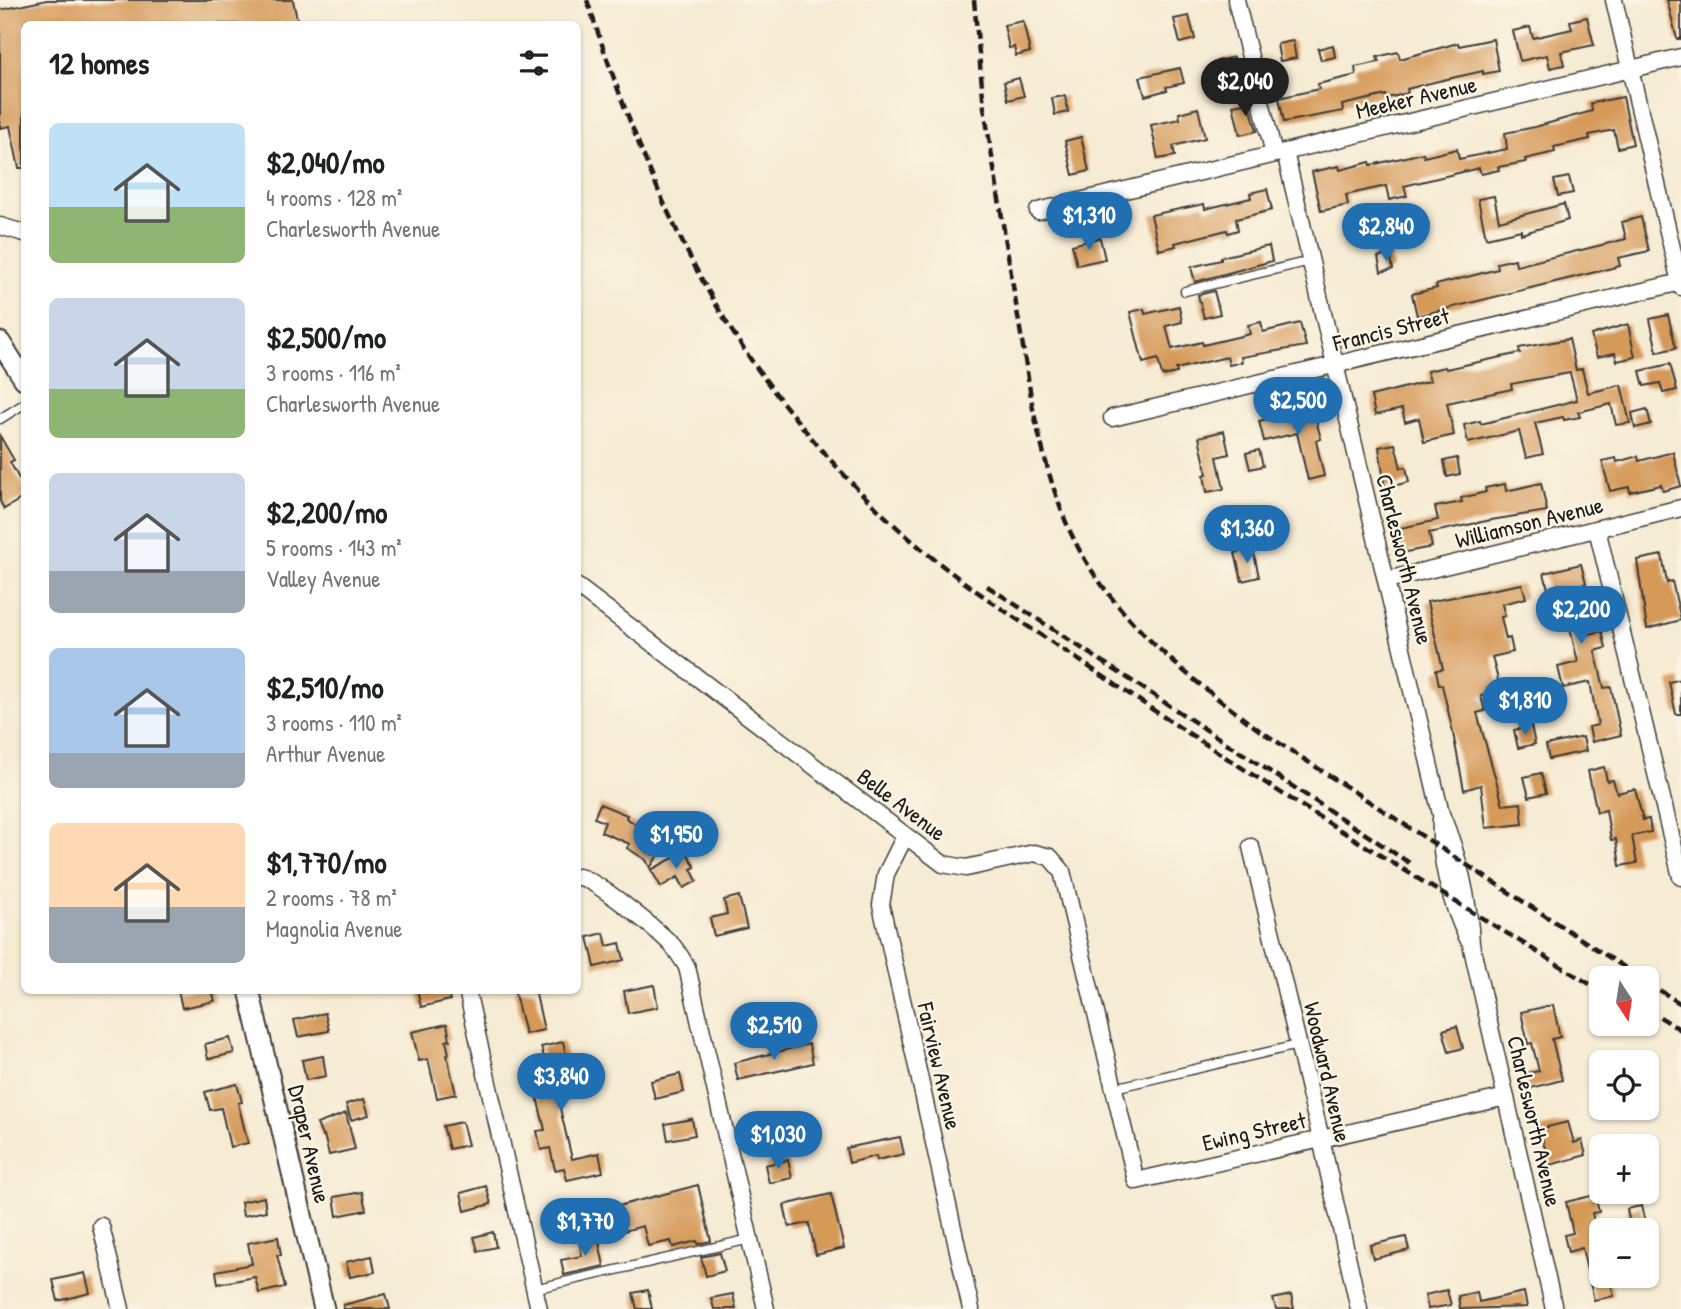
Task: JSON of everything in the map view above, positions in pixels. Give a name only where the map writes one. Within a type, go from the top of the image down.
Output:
[{"type":"street","name":"Charlesworth Avenue","points":[[1236,0],[1310,261],[1441,814],[1440,842],[1457,918],[1471,944],[1554,1309]]},
{"type":"street","points":[[1614,0],[1681,284]]},
{"type":"street","name":"Meeker Avenue","points":[[1038,211],[1681,57]]},
{"type":"street","points":[[0,226],[21,232]]},
{"type":"street","name":"Francis Street","points":[[1112,418],[1681,284]]},
{"type":"street","points":[[0,342],[21,374]]},
{"type":"street","name":"Williamson Avenue","points":[[1387,580],[1681,508]]},
{"type":"street","points":[[1597,529],[1681,877]]},
{"type":"street","name":"Belle Avenue","points":[[581,589],[943,864],[966,868],[1034,853],[1050,857],[1062,871],[1136,1181]]},
{"type":"street","name":"Fairview Avenue","points":[[905,836],[886,874],[881,905],[971,1309]]},
{"type":"street","name":"Woodward Avenue","points":[[1251,847],[1359,1309]]},
{"type":"street","points":[[581,877],[604,889],[672,945],[687,967],[766,1309]]},
{"type":"street","name":"Draper Avenue","points":[[250,994],[324,1309]]},
{"type":"street","points":[[468,994],[539,1309]]},
{"type":"street","name":"Ewing Street","points":[[1136,1181],[1506,1097]]},
{"type":"street","points":[[101,1226],[121,1309]]},
{"type":"lane","points":[[1185,291],[1310,261]]},
{"type":"lane","points":[[0,419],[21,406]]},
{"type":"lane","points":[[1114,1088],[1298,1045]]},
{"type":"lane","points":[[534,1289],[750,1240]]},
{"type":"building","points":[[47,0],[293,0],[297,21],[21,21],[19,168],[10,126],[0,128],[0,10]]},
{"type":"building","points":[[1667,0],[1681,0],[1681,39],[1677,39]]},
{"type":"building","points":[[1189,16],[1195,39],[1180,43],[1174,19]]},
{"type":"building","points":[[1587,17],[1594,45],[1561,52],[1564,65],[1550,68],[1547,55],[1520,61],[1513,31],[1530,27],[1533,38],[1572,29],[1570,21]]},
{"type":"building","points":[[1023,21],[1030,52],[1016,56],[1014,47],[1009,48],[1004,25]]},
{"type":"building","points":[[1493,39],[1499,71],[1483,74],[1483,71],[1434,82],[1407,89],[1408,93],[1342,105],[1343,111],[1284,122],[1279,98],[1319,89],[1318,84],[1356,75],[1355,67],[1379,62],[1377,57],[1398,52],[1400,59],[1458,43],[1459,46]]},
{"type":"building","points":[[1293,41],[1296,58],[1280,61],[1277,44]]},
{"type":"building","points":[[1333,45],[1335,57],[1321,60],[1318,49]]},
{"type":"building","points":[[1234,57],[1239,78],[1222,82],[1217,61]]},
{"type":"building","points":[[1180,68],[1184,83],[1145,96],[1140,77]]},
{"type":"building","points":[[1019,78],[1024,96],[1008,100],[1004,82]]},
{"type":"building","points":[[1065,96],[1068,112],[1055,115],[1052,98]]},
{"type":"building","points":[[1623,97],[1633,144],[1618,148],[1614,130],[1589,135],[1590,139],[1554,147],[1555,152],[1525,159],[1526,162],[1498,167],[1499,170],[1481,174],[1479,168],[1404,186],[1407,196],[1389,200],[1386,186],[1346,195],[1348,205],[1321,211],[1312,172],[1339,166],[1340,170],[1370,162],[1371,165],[1423,153],[1424,157],[1457,149],[1459,159],[1507,149],[1505,133],[1592,111],[1591,103]]},
{"type":"building","points":[[1249,102],[1257,131],[1240,135],[1233,105]]},
{"type":"building","points":[[1198,108],[1205,138],[1173,146],[1175,156],[1158,159],[1151,125],[1180,119],[1179,113]]},
{"type":"building","points":[[1081,137],[1089,171],[1073,175],[1065,141]]},
{"type":"building","points":[[1569,177],[1573,193],[1558,196],[1554,180]]},
{"type":"building","points":[[1267,189],[1272,210],[1236,219],[1238,230],[1228,233],[1227,230],[1175,243],[1176,246],[1159,250],[1151,215],[1204,204],[1205,209],[1251,198],[1250,193]]},
{"type":"building","points":[[1494,196],[1499,221],[1564,204],[1568,220],[1521,234],[1521,230],[1486,238],[1478,199]]},
{"type":"building","points":[[1641,217],[1649,251],[1618,258],[1620,266],[1417,316],[1412,294],[1498,269],[1497,263],[1515,259],[1516,266],[1626,239],[1622,222]]},
{"type":"building","points":[[1100,238],[1105,259],[1077,265],[1072,245]]},
{"type":"building","points":[[1269,246],[1272,261],[1195,282],[1191,267]]},
{"type":"building","points":[[1390,254],[1393,269],[1381,272],[1378,257]]},
{"type":"building","points":[[1214,291],[1220,314],[1204,318],[1198,295]]},
{"type":"building","points":[[1179,306],[1182,322],[1166,326],[1172,349],[1250,334],[1248,325],[1261,322],[1263,332],[1300,323],[1306,346],[1241,357],[1242,362],[1229,365],[1227,357],[1176,369],[1177,373],[1162,376],[1158,359],[1143,363],[1130,312],[1144,309],[1145,314]]},
{"type":"building","points":[[1668,315],[1676,348],[1657,352],[1650,319]]},
{"type":"building","points":[[1628,324],[1635,357],[1617,361],[1615,353],[1597,357],[1591,335]]},
{"type":"building","points":[[1569,339],[1576,370],[1582,369],[1588,393],[1621,385],[1630,423],[1616,425],[1611,404],[1578,412],[1580,417],[1564,420],[1563,417],[1535,423],[1543,454],[1526,458],[1519,431],[1468,443],[1464,425],[1480,421],[1481,424],[1577,400],[1570,373],[1511,384],[1512,389],[1447,403],[1454,435],[1424,442],[1419,418],[1405,422],[1402,409],[1375,415],[1371,396],[1430,381],[1427,371],[1520,353],[1519,348]]},
{"type":"building","points":[[1670,364],[1677,390],[1663,393],[1660,383],[1644,386],[1640,371]]},
{"type":"building","points":[[1313,408],[1321,439],[1316,441],[1324,476],[1308,480],[1297,433],[1264,441],[1259,421]]},
{"type":"building","points":[[1647,409],[1651,424],[1635,428],[1632,413]]},
{"type":"building","points":[[1224,431],[1229,454],[1217,457],[1224,489],[1207,492],[1204,475],[1207,474],[1199,437]]},
{"type":"building","points":[[0,436],[14,460],[10,462],[21,482],[21,499],[4,509],[0,501]]},
{"type":"building","points":[[1395,444],[1401,468],[1406,467],[1409,482],[1385,488],[1379,447]]},
{"type":"building","points":[[1259,450],[1263,466],[1250,469],[1246,453]]},
{"type":"building","points":[[1673,452],[1681,486],[1663,491],[1661,485],[1630,492],[1629,487],[1610,491],[1602,461],[1616,458],[1617,462],[1638,456],[1639,461]]},
{"type":"building","points":[[1457,458],[1460,474],[1447,477],[1444,461]]},
{"type":"building","points":[[1541,483],[1547,511],[1429,533],[1432,547],[1401,553],[1396,529],[1438,520],[1435,507],[1462,502],[1461,498],[1486,492],[1485,488],[1505,484],[1506,491]]},
{"type":"building","points":[[1253,549],[1259,577],[1242,581],[1235,553]]},
{"type":"building","points":[[1662,555],[1667,583],[1672,581],[1681,620],[1647,629],[1637,560]]},
{"type":"building","points":[[1581,564],[1586,583],[1579,585],[1590,634],[1602,631],[1606,648],[1595,651],[1604,688],[1611,687],[1621,735],[1592,742],[1589,727],[1598,725],[1590,682],[1563,688],[1558,667],[1578,662],[1568,620],[1547,625],[1542,603],[1551,601],[1544,573]]},
{"type":"building","points":[[1522,584],[1526,598],[1502,604],[1505,616],[1501,617],[1506,639],[1510,638],[1513,652],[1492,657],[1501,691],[1481,696],[1485,711],[1477,713],[1503,805],[1521,803],[1523,824],[1486,828],[1481,785],[1464,790],[1442,685],[1439,685],[1436,670],[1443,669],[1427,602]]},
{"type":"building","points":[[1681,679],[1681,714],[1676,714],[1669,682]]},
{"type":"building","points":[[1531,726],[1535,744],[1518,748],[1514,730]]},
{"type":"building","points":[[1583,737],[1586,751],[1549,759],[1546,745]]},
{"type":"building","points":[[1604,767],[1607,781],[1613,780],[1617,793],[1635,789],[1643,820],[1649,819],[1651,832],[1632,836],[1637,863],[1620,866],[1616,839],[1611,840],[1606,810],[1597,812],[1588,771]]},
{"type":"building","points":[[1541,773],[1546,793],[1529,797],[1524,777]]},
{"type":"building","points":[[600,804],[627,815],[626,818],[666,843],[650,868],[646,860],[627,848],[630,844],[601,832],[605,822],[594,818]]},
{"type":"building","points":[[686,851],[695,867],[691,869],[697,881],[684,888],[678,877],[661,887],[651,870]]},
{"type":"building","points":[[739,896],[747,928],[714,936],[710,918],[727,914],[724,900]]},
{"type":"building","points":[[604,933],[607,946],[620,943],[624,960],[595,967],[588,937]]},
{"type":"building","points":[[654,985],[658,1007],[628,1013],[624,991]]},
{"type":"building","points":[[179,994],[213,994],[215,1001],[182,1008]]},
{"type":"building","points":[[418,994],[448,994],[450,1000],[421,1007]]},
{"type":"building","points":[[515,994],[536,994],[544,1030],[525,1034]]},
{"type":"building","points":[[1553,1005],[1560,1037],[1552,1039],[1562,1080],[1527,1089],[1524,1074],[1539,1071],[1532,1043],[1528,1044],[1521,1012]]},
{"type":"building","points":[[325,1013],[329,1031],[298,1037],[294,1020]]},
{"type":"building","points":[[447,1024],[450,1040],[446,1041],[447,1055],[456,1094],[437,1098],[428,1059],[419,1061],[412,1032]]},
{"type":"building","points":[[1457,1026],[1463,1048],[1449,1052],[1443,1030]]},
{"type":"building","points":[[230,1038],[234,1053],[208,1059],[205,1044]]},
{"type":"building","points":[[563,1042],[571,1076],[581,1074],[586,1093],[558,1100],[572,1159],[599,1153],[603,1172],[567,1180],[564,1168],[555,1170],[550,1148],[541,1150],[537,1131],[545,1130],[537,1097],[547,1095],[542,1073],[537,1074],[533,1060],[544,1057],[541,1047]]},
{"type":"building","points":[[809,1044],[813,1063],[738,1080],[734,1063]]},
{"type":"building","points":[[323,1056],[326,1076],[306,1080],[302,1060]]},
{"type":"building","points":[[680,1074],[684,1092],[655,1099],[651,1081]]},
{"type":"building","points":[[237,1084],[242,1102],[238,1103],[248,1143],[230,1147],[221,1108],[210,1110],[205,1092]]},
{"type":"building","points":[[364,1099],[369,1115],[351,1120],[346,1104]]},
{"type":"building","points":[[346,1113],[355,1149],[329,1155],[324,1135],[322,1136],[317,1124]]},
{"type":"building","points":[[692,1119],[695,1135],[668,1140],[665,1124]]},
{"type":"building","points":[[462,1122],[468,1145],[449,1149],[443,1126]]},
{"type":"building","points":[[1568,1122],[1574,1143],[1582,1140],[1586,1155],[1550,1165],[1539,1129]]},
{"type":"building","points":[[900,1137],[904,1154],[877,1160],[876,1156],[849,1163],[846,1148]]},
{"type":"building","points":[[788,1160],[792,1178],[769,1183],[765,1165]]},
{"type":"building","points":[[698,1185],[711,1241],[698,1244],[697,1241],[673,1247],[671,1241],[648,1246],[643,1226],[608,1235],[603,1210]]},
{"type":"building","points":[[486,1186],[491,1204],[465,1211],[461,1193]]},
{"type":"building","points":[[362,1192],[366,1210],[337,1216],[334,1197]]},
{"type":"building","points":[[831,1194],[844,1248],[816,1255],[809,1223],[789,1227],[784,1205]]},
{"type":"building","points":[[1589,1196],[1589,1204],[1597,1204],[1599,1212],[1592,1213],[1593,1218],[1589,1218],[1589,1278],[1582,1248],[1568,1252],[1564,1235],[1573,1233],[1566,1202]]},
{"type":"building","points":[[264,1197],[266,1211],[243,1216],[241,1202]]},
{"type":"building","points":[[1641,1206],[1644,1218],[1629,1218],[1627,1209]]},
{"type":"building","points":[[493,1232],[496,1247],[478,1251],[474,1237]]},
{"type":"building","points":[[278,1237],[281,1255],[277,1255],[285,1287],[259,1293],[255,1277],[218,1284],[216,1271],[252,1264],[248,1243]]},
{"type":"building","points":[[598,1237],[604,1266],[564,1275],[561,1260],[582,1256],[579,1241]]},
{"type":"building","points":[[1406,1237],[1409,1250],[1373,1259],[1370,1245]]},
{"type":"building","points":[[720,1253],[725,1271],[706,1276],[701,1257]]},
{"type":"building","points":[[372,1256],[375,1272],[350,1277],[346,1262]]},
{"type":"building","points":[[85,1273],[90,1293],[58,1301],[53,1280]]},
{"type":"building","points":[[1591,1288],[1612,1288],[1614,1296],[1594,1300]]},
{"type":"building","points":[[648,1290],[652,1309],[637,1309],[633,1293]]},
{"type":"building","points":[[1447,1290],[1451,1305],[1428,1309],[1425,1295]]},
{"type":"building","points":[[1477,1292],[1479,1302],[1524,1292],[1527,1307],[1460,1309],[1458,1296]]},
{"type":"building","points":[[386,1294],[390,1309],[344,1309],[343,1305]]},
{"type":"building","points":[[733,1294],[736,1309],[714,1309],[711,1298]]},
{"type":"building","points":[[1291,1295],[1294,1309],[1276,1309],[1273,1299]]},
{"type":"railway","points":[[587,0],[642,153],[687,252],[713,300],[773,390],[808,434],[866,498],[929,555],[1021,622],[1296,802],[1589,984]]},
{"type":"railway","points":[[974,0],[984,107],[1033,409],[1049,474],[1062,512],[1077,546],[1097,578],[1144,635],[1200,685],[1259,730],[1623,966]]},
{"type":"railway","points":[[987,586],[1411,864]]},
{"type":"railway","points":[[1659,990],[1681,1004]]},
{"type":"railway","points":[[1659,1016],[1681,1030]]}]
